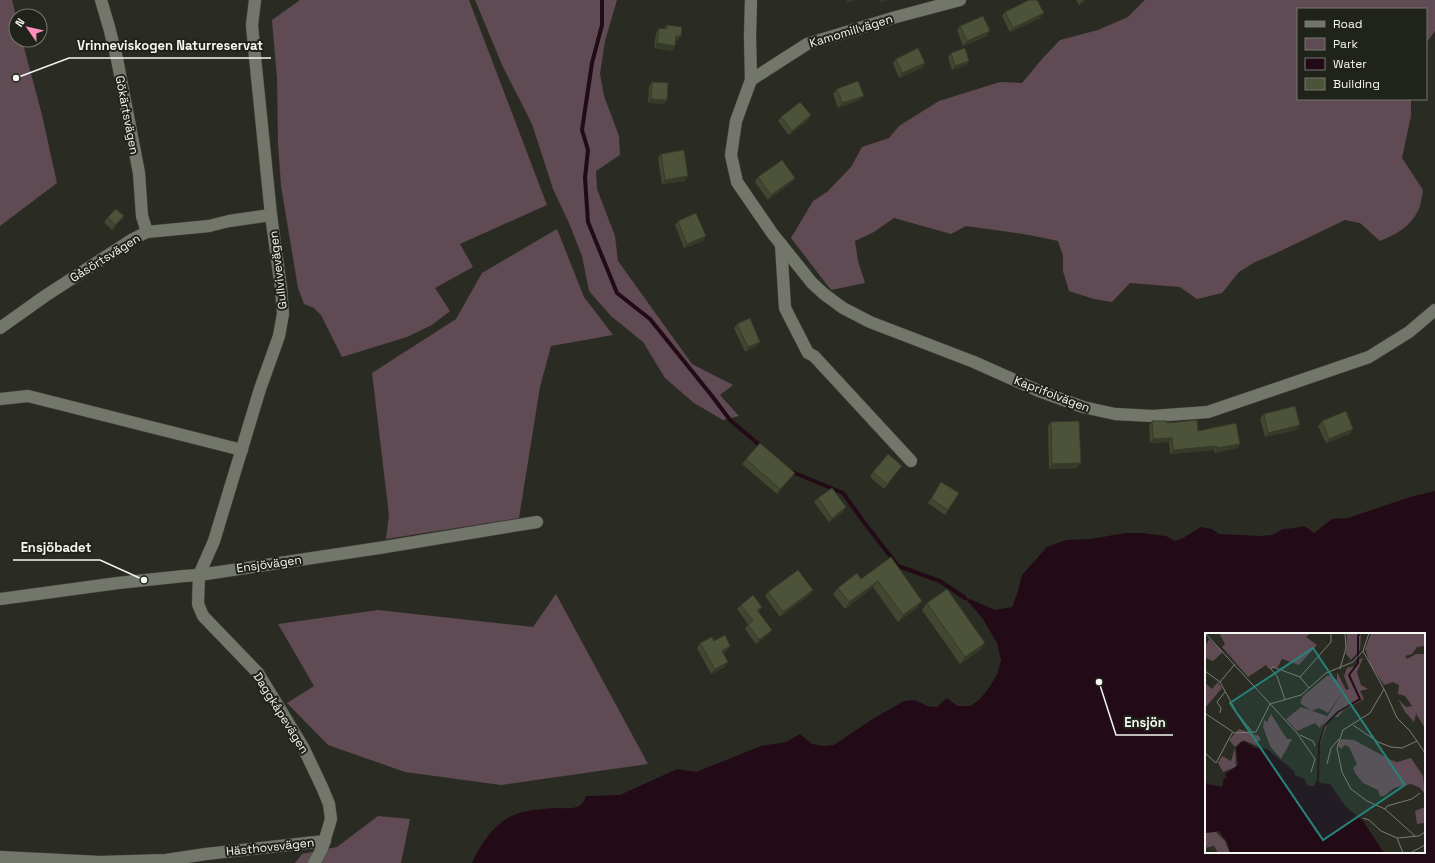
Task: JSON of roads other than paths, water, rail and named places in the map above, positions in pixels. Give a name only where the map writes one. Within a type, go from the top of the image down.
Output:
[{"type":"street","name":"Gökärtsvägen","points":[[101,0],[117,59],[139,173],[142,216],[147,232]]},
{"type":"street","name":"Gullvivevägen","points":[[199,575],[214,540],[260,389],[279,336],[283,314],[271,215],[252,25],[255,0]]},
{"type":"street","name":"Kaprifolvägen","points":[[751,0],[751,80],[736,121],[732,155],[737,182],[750,202],[812,283],[843,308],[870,322],[974,362],[1039,391],[1083,408],[1115,414],[1153,416],[1208,412],[1369,356],[1402,336],[1435,310]]},
{"type":"street","name":"Kamomillvägen","points":[[751,80],[807,44],[896,17],[960,0]]},
{"type":"street","name":"Gåsörtsvägen","points":[[0,328],[45,296],[133,239],[147,232],[208,226],[228,221],[271,215]]},
{"type":"street","points":[[782,244],[785,308],[808,353],[814,356],[912,462]]},
{"type":"street","points":[[0,399],[28,396],[242,450]]},
{"type":"street","name":"Ensjövägen","points":[[0,599],[125,582],[199,575],[379,548],[537,522]]},
{"type":"street","name":"Daggkåpevägen","points":[[199,575],[198,604],[203,616],[258,673],[303,747],[329,804],[332,819],[325,842],[314,863]]},
{"type":"street","name":"Hästhovsvägen","points":[[0,857],[100,862],[166,860],[214,853],[325,842]]},
{"type":"water","points":[[1435,491],[1435,863],[472,863],[483,843],[492,831],[510,817],[522,812],[540,809],[575,808],[582,804],[586,796],[620,795],[677,769],[696,772],[761,746],[786,742],[800,734],[812,744],[825,746],[834,745],[871,720],[904,701],[915,700],[927,706],[937,707],[947,698],[957,706],[970,706],[979,700],[988,689],[997,675],[1001,660],[997,643],[983,619],[965,598],[995,610],[1012,607],[1022,575],[1047,547],[1066,540],[1091,539],[1125,533],[1142,533],[1166,536],[1175,541],[1201,527],[1212,529],[1219,534],[1259,536],[1272,535],[1283,529],[1304,526],[1314,533],[1332,519],[1348,518],[1410,497]]},
{"type":"waterway","points":[[602,0],[602,25],[592,63],[582,130],[588,150],[585,178],[588,222],[617,293],[650,319],[730,420],[762,447]]},
{"type":"waterway","points":[[790,471],[843,493],[898,566],[940,581],[965,598]]},
{"type":"place","name":"Vrinneviskogen Naturreservat","points":[[16,78]]},
{"type":"place","name":"Ensjöbadet","points":[[144,580]]},
{"type":"place","name":"Ensjön","points":[[1099,682]]}]
